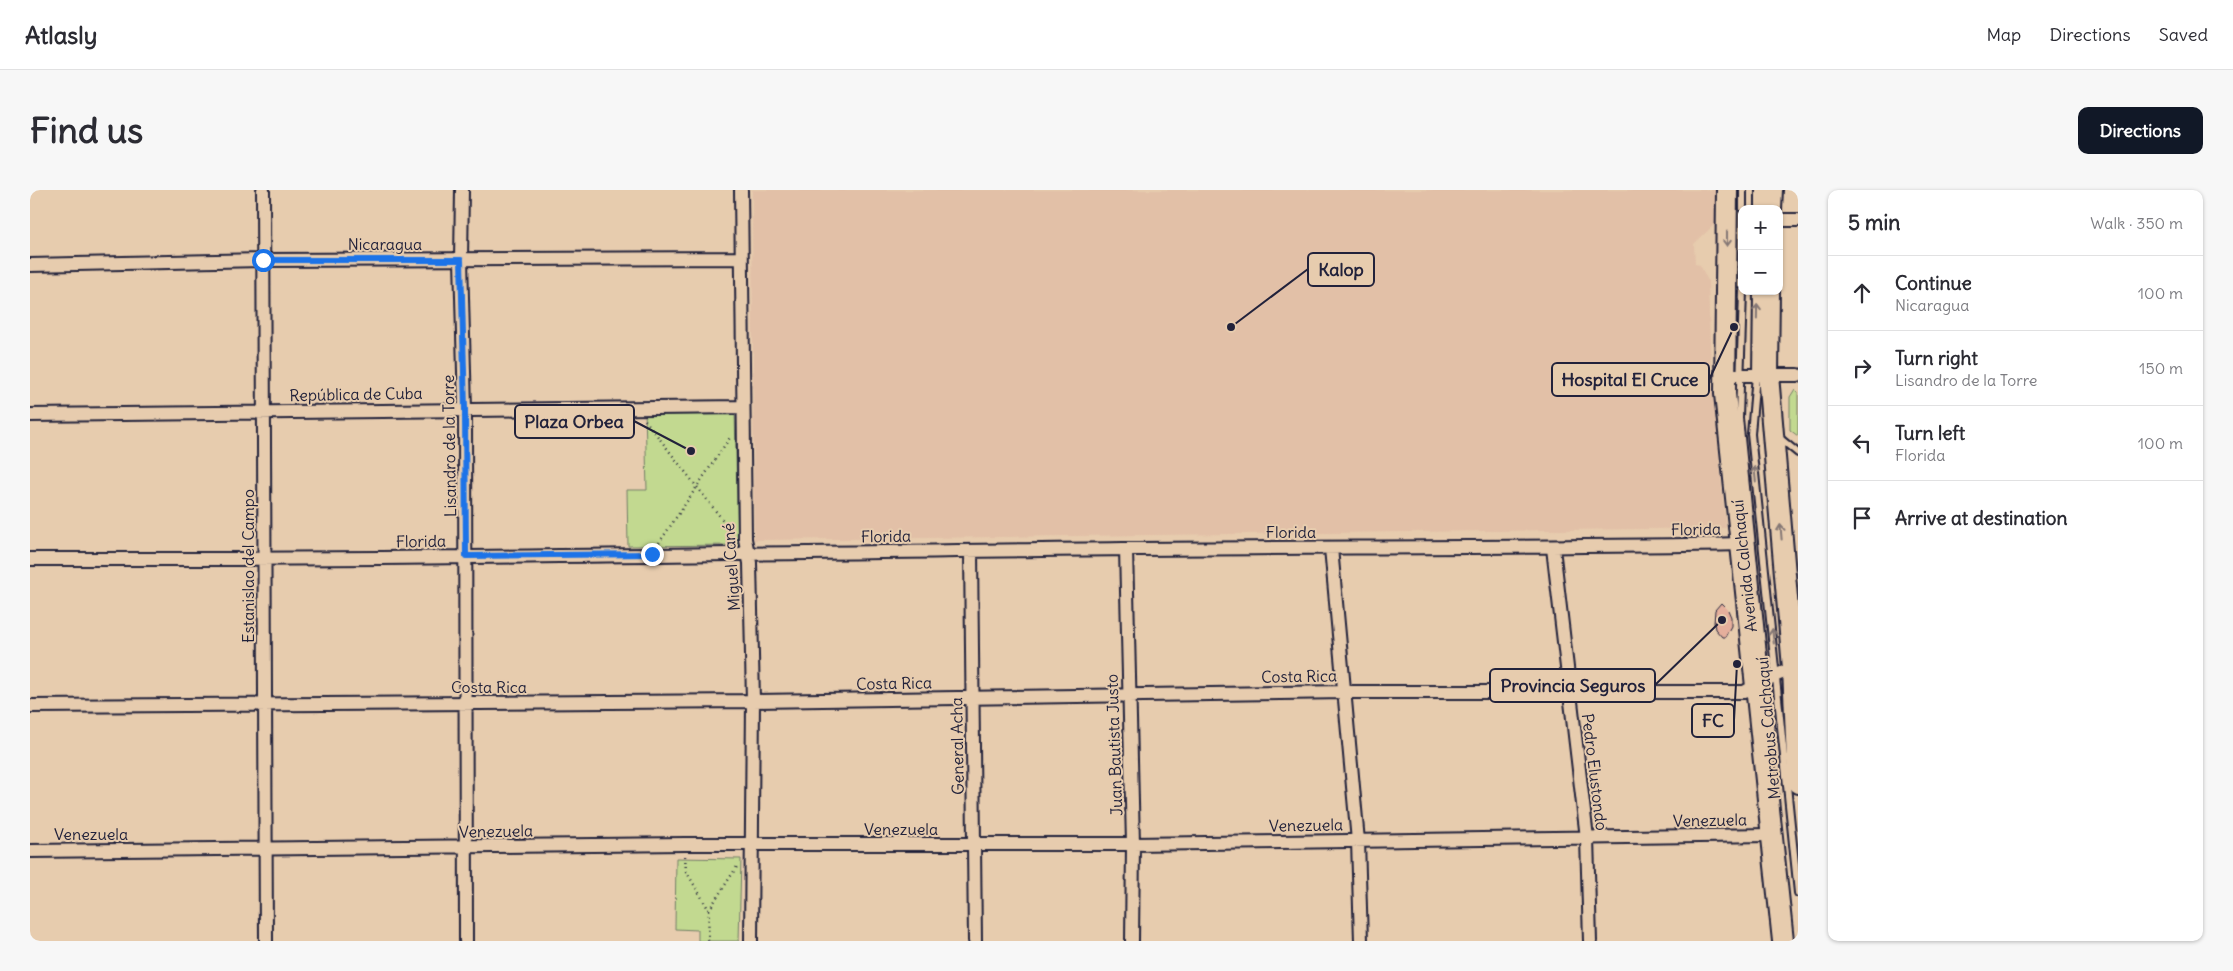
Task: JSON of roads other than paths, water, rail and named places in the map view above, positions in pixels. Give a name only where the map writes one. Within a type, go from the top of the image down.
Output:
[{"type":"main road","name":"Avenida Calchaquí","points":[[1727,190],[1733,375],[1725,394],[1742,544],[1778,675],[1798,782]]},
{"type":"main road","points":[[1771,205],[1772,190]]},
{"type":"main road","name":"Avenida Calchaquí","points":[[1770,295],[1762,375],[1772,432],[1778,675],[1772,835],[1783,941]]},
{"type":"street","name":"Estanislao del Campo","points":[[263,190],[266,941]]},
{"type":"street","name":"Lisandro de la Torre","points":[[462,190],[461,260],[465,409],[467,703],[466,941]]},
{"type":"street","name":"Miguel Cané","points":[[741,190],[742,414],[745,539],[748,554],[753,701],[751,941]]},
{"type":"street","points":[[1783,220],[1798,220]]},
{"type":"street","name":"Nicaragua","points":[[30,265],[263,260],[741,258]]},
{"type":"street","points":[[1733,375],[1798,375]]},
{"type":"street","name":"República de Cuba","points":[[30,415],[465,409],[636,409],[742,414]]},
{"type":"street","name":"Florida","points":[[30,559],[265,559],[1126,549],[1553,548],[1742,544]]},
{"type":"street","points":[[1331,548],[1358,841],[1361,941]]},
{"type":"street","name":"Pedro Elustondo","points":[[1553,548],[1587,838],[1590,941]]},
{"type":"street","name":"Juan Bautista Justo","points":[[1126,549],[1133,844],[1132,941]]},
{"type":"street","name":"General Acha","points":[[971,551],[975,941]]},
{"type":"street","name":"Costa Rica","points":[[30,706],[972,699],[1345,692],[1744,692],[1778,675]]},
{"type":"street","name":"Venezuela","points":[[30,851],[466,848],[684,844],[1133,844],[1772,835]]},
{"type":"lane","points":[[1743,190],[1743,205]]},
{"type":"lane","points":[[1758,205],[1759,190]]},
{"type":"lane","name":"Metrobus Calchaquí","points":[[1743,295],[1743,343],[1733,375],[1778,675],[1772,748]]},
{"type":"lane","name":"Metrobus Calchaquí","points":[[1757,295],[1762,375],[1752,440],[1778,675],[1798,893]]},
{"type":"lane","points":[[1772,432],[1798,452]]},
{"type":"place","name":"Kalop","points":[[1231,327]]},
{"type":"place","name":"Hospital El Cruce","points":[[1734,327]]},
{"type":"place","name":"Plaza Orbea","points":[[691,451]]},
{"type":"place","name":"Provincia Seguros","points":[[1722,620]]},
{"type":"place","name":"FC","points":[[1737,664]]}]
